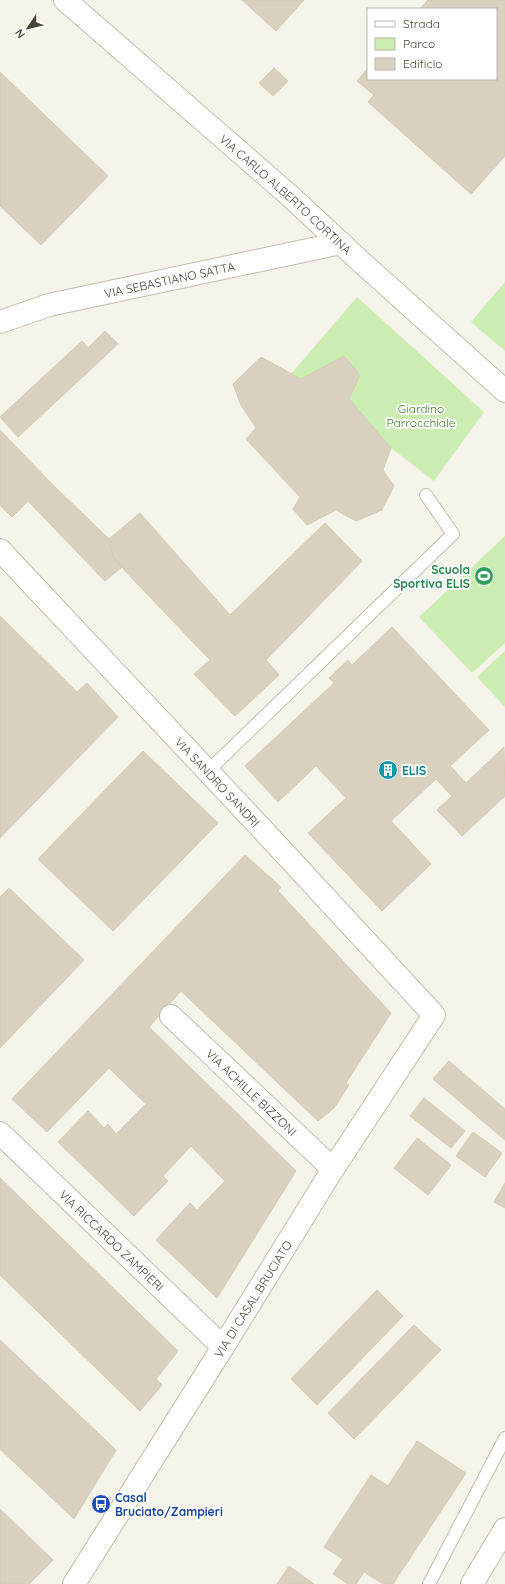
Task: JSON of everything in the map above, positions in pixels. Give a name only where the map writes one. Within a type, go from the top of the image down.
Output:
[{"type":"street","name":"VIA CARLO ALBERTO CORTINA","points":[[65,0],[290,196],[505,391]]},
{"type":"street","name":"VIA SEBASTIANO SATTA","points":[[0,322],[49,305],[341,243]]},
{"type":"street","name":"VIA SANDRO SANDRI","points":[[0,550],[434,1015]]},
{"type":"street","name":"VIA DI CASAL BRUCIATO","points":[[74,1584],[333,1169],[434,1015]]},
{"type":"street","name":"VIA ACHILLE BIZZONI","points":[[171,1016],[333,1169]]},
{"type":"street","name":"VIA RICCARDO ZAMPIERI","points":[[2,1138],[223,1347]]},
{"type":"street","points":[[472,1584],[505,1529]]},
{"type":"lane","points":[[207,772],[453,534],[426,495]]},
{"type":"lane","points":[[429,1584],[505,1438]]},
{"type":"green space","points":[[505,282],[505,351],[471,322]]},
{"type":"green space","name":"Giardino Parrocchiale","points":[[357,297],[484,412],[434,481],[391,448],[349,399],[360,375],[344,356],[301,379],[291,374]]},
{"type":"green space","name":"Scuola Sportiva ELIS","points":[[505,536],[505,643],[472,673],[419,617]]},
{"type":"green space","points":[[505,651],[505,707],[477,677]]},
{"type":"building","points":[[242,0],[304,0],[276,31]]},
{"type":"building","points":[[428,0],[505,0],[505,156],[471,194],[368,102],[374,95],[357,81],[367,69],[367,80],[497,80],[497,8],[421,8]]},
{"type":"building","points":[[274,68],[288,81],[273,96],[259,83]]},
{"type":"building","points":[[0,72],[108,176],[41,245],[0,206]]},
{"type":"building","points":[[105,331],[118,344],[18,437],[0,417],[82,341],[88,348]]},
{"type":"building","points":[[344,356],[360,375],[349,399],[391,448],[383,470],[394,486],[382,510],[356,521],[336,510],[307,525],[293,509],[300,497],[246,439],[256,428],[241,405],[233,384],[261,357],[301,379]]},
{"type":"building","points":[[0,430],[53,485],[109,539],[113,556],[122,567],[105,581],[28,501],[12,517],[0,505]]},
{"type":"building","points":[[140,513],[230,615],[325,523],[362,561],[266,660],[279,675],[235,716],[194,674],[210,660],[126,572],[113,556],[109,539]]},
{"type":"building","points":[[0,616],[77,692],[87,683],[118,717],[0,838]]},
{"type":"building","name":"ELIS","points":[[392,627],[489,730],[450,766],[466,783],[504,747],[505,796],[462,836],[437,810],[452,796],[436,779],[391,821],[431,864],[382,911],[308,833],[346,798],[316,766],[278,802],[245,766],[334,683],[329,678],[348,660],[352,665]]},
{"type":"building","points":[[143,751],[218,823],[113,931],[38,859]]},
{"type":"building","points":[[245,855],[281,887],[278,891],[391,1013],[346,1083],[349,1085],[334,1108],[318,1121],[181,991],[149,1027],[296,1171],[217,1298],[156,1240],[190,1203],[197,1210],[225,1181],[191,1146],[163,1176],[168,1181],[134,1216],[58,1142],[88,1111],[104,1128],[108,1124],[116,1134],[146,1104],[109,1068],[47,1132],[12,1099]]},
{"type":"building","points":[[9,888],[84,960],[0,1048],[0,897]]},
{"type":"building","points":[[449,1061],[505,1109],[505,1140],[433,1079]]},
{"type":"building","points":[[424,1098],[465,1131],[451,1148],[410,1116]]},
{"type":"building","points":[[473,1132],[502,1153],[485,1177],[456,1156]]},
{"type":"building","points":[[417,1138],[451,1165],[428,1195],[394,1168]]},
{"type":"building","points":[[0,1178],[178,1351],[156,1379],[162,1385],[140,1411],[0,1275]]},
{"type":"building","points":[[505,1183],[505,1208],[494,1202]]},
{"type":"building","points":[[377,1290],[403,1316],[317,1405],[291,1379]]},
{"type":"building","points":[[414,1325],[441,1350],[354,1439],[328,1413]]},
{"type":"building","points":[[0,1340],[116,1450],[74,1519],[0,1449]]},
{"type":"building","points":[[417,1441],[466,1473],[393,1584],[383,1584],[364,1572],[356,1584],[348,1584],[333,1574],[343,1559],[324,1547],[371,1475],[388,1486]]},
{"type":"building","points":[[0,1509],[53,1560],[29,1584],[0,1584]]},
{"type":"building","points":[[289,1566],[314,1584],[277,1584]]},
{"type":"place","name":"Scuola Sportiva ELIS","points":[[484,576]]},
{"type":"place","name":"ELIS","points":[[388,770]]},
{"type":"place","name":"Casal Bruciato/Zampieri","points":[[101,1504]]}]
